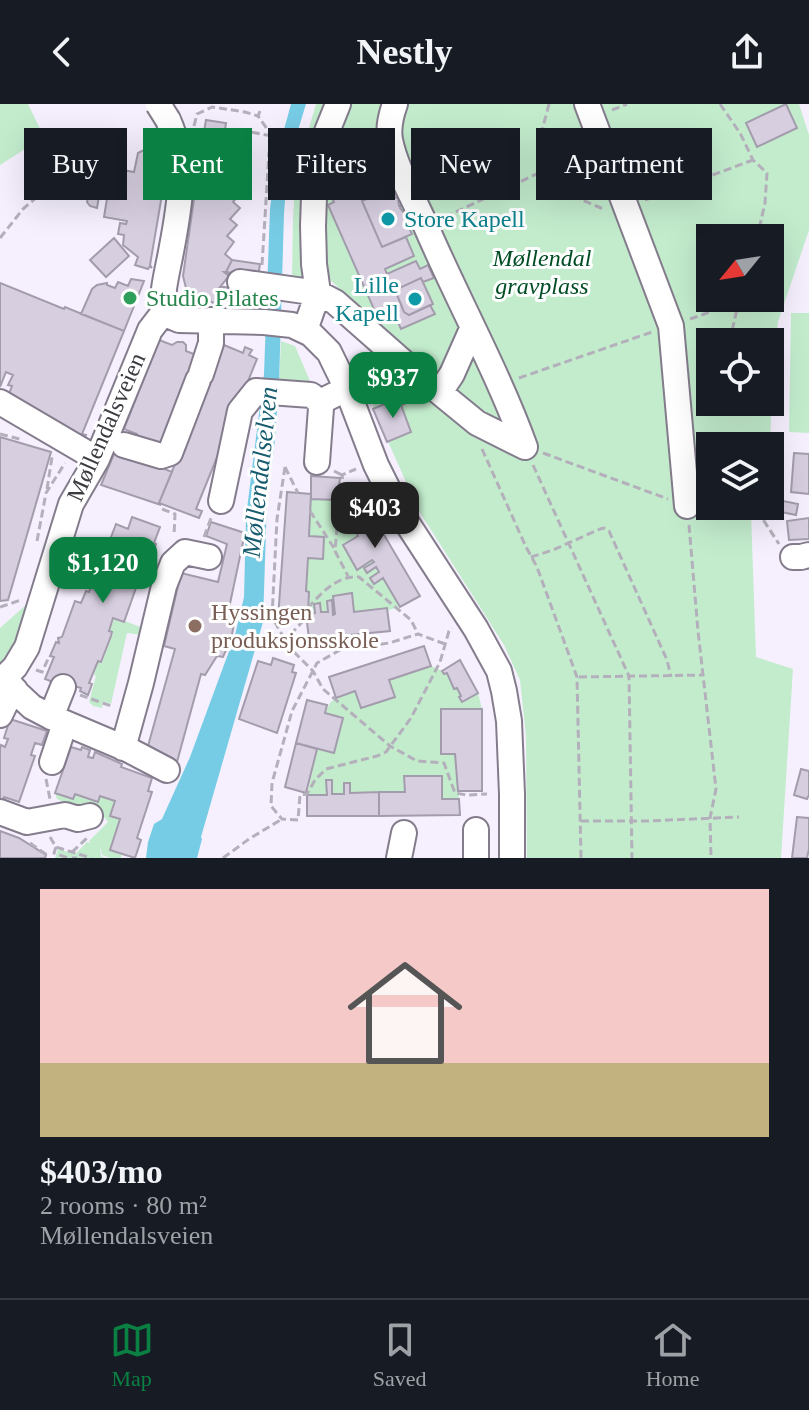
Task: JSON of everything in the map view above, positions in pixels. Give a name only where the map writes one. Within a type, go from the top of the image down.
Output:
[{"type":"street","points":[[318,293],[313,226],[315,167],[338,104]]},
{"type":"street","points":[[395,104],[389,129],[390,141],[525,447]]},
{"type":"street","points":[[587,104],[671,326],[687,506]]},
{"type":"street","points":[[163,112],[179,149],[181,172],[176,223],[163,283],[163,313],[179,320],[284,325],[318,340],[358,387],[376,465],[398,509],[476,629],[499,671],[509,721],[512,858]]},
{"type":"street","points":[[250,283],[318,293],[335,302],[466,414],[485,428],[525,447]]},
{"type":"street","points":[[284,325],[318,293]]},
{"type":"street","name":"Møllendalsveien","points":[[163,313],[150,330],[104,413],[97,459],[71,504],[27,647],[15,667],[5,696],[167,770]]},
{"type":"street","points":[[124,445],[161,456],[170,453],[211,343],[211,320]]},
{"type":"street","points":[[440,392],[452,374],[472,329]]},
{"type":"street","points":[[320,402],[358,387]]},
{"type":"street","points":[[212,516],[240,411],[256,391],[311,395],[320,402],[317,462]]},
{"type":"street","points":[[0,402],[97,459]]},
{"type":"street","points":[[123,748],[164,586],[173,563],[185,552],[209,557]]},
{"type":"street","points":[[48,767],[63,688]]},
{"type":"street","points":[[0,812],[27,822],[65,815],[78,819],[90,816]]},
{"type":"street","points":[[476,830],[476,858]]},
{"type":"street","points":[[399,858],[404,833]]},
{"type":"path","points":[[720,104],[740,133],[753,160],[767,173],[760,224]]},
{"type":"path","points":[[194,128],[197,114],[212,107],[258,116],[268,130]]},
{"type":"path","points":[[258,116],[260,111]]},
{"type":"path","points":[[250,283],[268,160]]},
{"type":"path","points":[[425,226],[536,174]]},
{"type":"path","points":[[0,238],[33,200]]},
{"type":"path","points":[[498,385],[707,312]]},
{"type":"path","points":[[358,387],[371,364]]},
{"type":"path","points":[[466,414],[537,567],[577,677],[581,858]]},
{"type":"path","points":[[0,434],[26,442]]},
{"type":"path","points":[[525,447],[629,676],[632,858]]},
{"type":"path","points":[[37,539],[53,449]]},
{"type":"path","points":[[298,493],[285,467],[277,519],[272,617],[289,647],[313,671],[323,689],[390,746],[417,761],[444,763],[455,793],[487,794]]},
{"type":"path","points":[[46,493],[61,468]]},
{"type":"path","points":[[344,491],[342,475],[353,471]]},
{"type":"path","points":[[335,551],[339,503]]},
{"type":"path","points":[[687,506],[716,789],[710,818],[711,858]]},
{"type":"path","points":[[162,509],[175,514]]},
{"type":"path","points":[[310,511],[348,576]]},
{"type":"path","points":[[531,557],[600,529],[609,531],[667,660],[671,677]]},
{"type":"path","points":[[308,608],[322,592],[348,576],[359,577],[411,620],[418,634]]},
{"type":"path","points":[[0,607],[24,599]]},
{"type":"path","points":[[289,647],[292,633],[304,620]]},
{"type":"path","points":[[223,858],[282,819],[298,820],[300,795],[307,794],[326,769],[386,752],[411,718],[440,662],[449,631]]},
{"type":"path","points":[[282,819],[271,806],[272,783],[292,711],[317,663],[340,650],[389,643],[418,634],[445,644]]},
{"type":"path","points":[[33,668],[42,672],[49,657]]},
{"type":"path","points":[[577,677],[703,675]]},
{"type":"path","points":[[63,688],[133,714]]},
{"type":"path","points":[[48,767],[50,798],[46,829],[56,847],[91,858]]},
{"type":"path","points":[[581,821],[739,817]]},
{"type":"path","points":[[56,847],[54,853],[69,858]]},
{"type":"green space","points":[[0,104],[28,104],[40,128],[24,128],[24,150],[0,165]]},
{"type":"green space","name":"Møllendal gravplass","points":[[316,104],[799,104],[809,135],[809,230],[784,304],[784,224],[696,224],[696,312],[781,312],[777,328],[696,328],[696,416],[771,416],[770,432],[696,432],[696,520],[751,520],[756,657],[793,669],[781,858],[527,858],[526,736],[520,680],[504,645],[419,511],[373,408],[385,332],[327,277],[305,279],[292,276],[294,200],[395,200],[395,128],[309,128]]},
{"type":"green space","points":[[791,313],[809,313],[809,433],[789,432]]},
{"type":"green space","points":[[281,341],[295,346],[309,383],[279,386]]},
{"type":"green space","points":[[311,499],[337,500],[358,536],[343,545],[357,569],[372,560],[374,562],[364,568],[367,572],[376,567],[379,572],[370,579],[374,584],[383,578],[400,607],[354,612],[352,594],[333,596],[333,615],[331,600],[327,601],[328,612],[321,612],[319,603],[314,604],[315,613],[306,614],[308,558],[323,558],[324,537],[309,536]]},
{"type":"green space","points":[[28,603],[16,643],[0,667],[0,628]]},
{"type":"green space","points":[[114,619],[143,628],[141,635],[127,633],[111,704],[103,701],[102,708],[89,702],[98,662],[102,663],[113,633],[110,630]]},
{"type":"green space","points":[[431,666],[447,673],[461,696],[461,702],[478,693],[482,709],[441,709],[441,754],[455,754],[459,799],[442,799],[441,776],[405,776],[405,792],[350,793],[350,783],[345,783],[344,794],[332,794],[326,781],[327,795],[307,796],[317,749],[333,753],[326,723],[330,703],[355,691],[361,708],[394,697],[389,680]]},
{"type":"green space","points":[[55,793],[73,799],[75,794],[97,802],[100,796],[114,801],[110,816],[120,819],[110,850],[122,855],[121,858],[102,855],[100,845],[101,856],[105,858],[55,858],[58,849],[75,854],[87,842],[91,843],[89,841],[108,822],[95,805],[77,807],[71,802],[57,799]]},
{"type":"water","points":[[291,104],[306,104],[299,128],[284,128]]},
{"type":"water","name":"Møllendalselven","points":[[271,200],[285,200],[279,385],[267,500],[263,622],[197,858],[146,858],[154,824],[162,819],[190,757],[235,635],[244,597],[246,517],[264,374]]},
{"type":"building","points":[[786,104],[797,128],[757,147],[746,123]]},
{"type":"building","points":[[206,120],[226,123],[225,128],[205,128]]},
{"type":"building","points":[[143,150],[143,200],[161,200],[152,268],[150,266],[148,269],[135,265],[138,257],[123,245],[124,235],[118,234],[120,223],[126,224],[127,221],[104,217],[107,200],[127,200],[127,171],[134,172],[138,153]]},
{"type":"building","name":"Store Kapell","points":[[395,196],[412,234],[382,247],[362,201],[395,200]]},
{"type":"building","points":[[98,200],[97,208],[90,206],[87,202]]},
{"type":"building","points":[[194,200],[235,200],[233,202],[240,208],[230,219],[237,225],[227,236],[234,242],[225,254],[232,260],[224,272],[229,276],[220,287],[224,287],[222,300],[217,306],[204,296],[198,303],[186,288],[183,276]]},
{"type":"building","points":[[364,200],[362,201],[382,247],[406,237],[414,256],[385,269],[387,274],[416,261],[420,269],[428,265],[434,278],[423,282],[421,278],[395,290],[404,312],[409,315],[430,305],[435,314],[401,329],[392,309],[377,316],[328,205]]},
{"type":"building","points":[[114,238],[129,256],[106,277],[90,260]]},
{"type":"building","points":[[232,260],[260,264],[258,277],[226,272]]},
{"type":"building","name":"Lille Kapell","points":[[421,278],[433,304],[409,315],[404,312],[395,290]]},
{"type":"building","points":[[131,279],[144,281],[124,331],[81,314],[92,289],[97,285],[107,283],[115,288],[118,282],[128,286]]},
{"type":"building","points":[[0,283],[124,331],[82,434],[86,435],[81,446],[6,401],[13,375],[6,372],[0,387]]},
{"type":"building","points":[[224,287],[256,292],[254,305],[222,300]]},
{"type":"building","points":[[159,340],[172,345],[183,342],[186,351],[199,356],[163,445],[136,438],[137,434],[124,429]]},
{"type":"building","points":[[224,345],[243,353],[245,347],[252,350],[249,355],[257,359],[196,509],[202,511],[199,518],[159,503]]},
{"type":"building","points":[[402,398],[404,404],[401,405],[411,432],[387,442],[373,409]]},
{"type":"building","points":[[0,437],[51,452],[8,600],[0,601]]},
{"type":"building","points":[[116,449],[172,472],[159,503],[161,505],[101,485]]},
{"type":"building","points":[[794,453],[809,454],[809,494],[791,492]]},
{"type":"building","points":[[311,476],[340,478],[337,500],[311,499]]},
{"type":"building","points":[[340,483],[350,500],[360,494],[420,596],[400,607],[383,578],[374,584],[370,578],[379,572],[376,567],[367,573],[364,568],[374,562],[372,560],[357,570],[343,545],[358,536],[337,500]]},
{"type":"building","points":[[287,492],[311,494],[309,536],[324,537],[323,559],[308,558],[308,613],[305,613],[305,620],[278,619]]},
{"type":"building","points":[[784,501],[798,504],[796,515],[784,513]]},
{"type":"building","points":[[132,517],[160,527],[156,544],[147,569],[143,568],[124,622],[113,618],[109,631],[112,632],[111,636],[89,683],[92,684],[88,695],[80,691],[81,688],[45,679],[56,642],[59,643],[58,638],[62,637],[75,601],[81,603],[86,591],[89,592],[104,546],[108,545],[116,524],[128,529]]},
{"type":"building","points":[[809,518],[809,539],[789,540],[787,521]]},
{"type":"building","points":[[211,522],[245,533],[228,613],[236,615],[223,657],[217,656],[205,675],[201,674],[177,762],[148,746],[175,649],[164,646],[181,573],[218,582],[227,544],[206,536]]},
{"type":"building","points":[[352,593],[354,612],[387,608],[390,631],[309,639],[306,614],[315,613],[314,604],[320,603],[321,612],[328,612],[327,601],[332,600],[333,615],[333,596]]},
{"type":"building","points":[[424,646],[431,666],[389,680],[395,697],[361,708],[355,691],[336,698],[329,677]]},
{"type":"building","points":[[273,658],[294,665],[292,672],[296,673],[277,733],[239,719],[258,661],[271,665]]},
{"type":"building","points":[[460,660],[478,693],[462,702],[457,688],[454,689],[447,673],[442,671]]},
{"type":"building","points":[[307,700],[327,705],[325,713],[343,718],[334,753],[296,743]]},
{"type":"building","points":[[441,709],[482,709],[482,791],[458,791],[455,754],[441,754]]},
{"type":"building","points":[[10,719],[47,731],[42,745],[35,743],[31,755],[35,756],[19,802],[4,797],[0,801],[0,748],[1,745],[5,747],[8,739],[4,738]]},
{"type":"building","points":[[296,743],[317,749],[306,793],[285,787]]},
{"type":"building","points":[[71,747],[90,750],[88,757],[93,758],[95,752],[122,764],[121,767],[152,778],[148,791],[152,792],[137,838],[141,840],[135,858],[110,850],[120,819],[110,816],[115,801],[100,796],[98,802],[75,794],[73,799],[55,793]]},
{"type":"building","points":[[801,769],[809,771],[807,799],[794,795]]},
{"type":"building","points":[[404,776],[442,776],[442,799],[459,799],[460,815],[379,816],[379,792],[405,792]]},
{"type":"building","points":[[326,780],[332,780],[332,794],[344,794],[344,783],[350,783],[350,793],[379,792],[379,816],[307,816],[307,795],[327,795]]},
{"type":"building","points":[[797,817],[809,818],[807,858],[792,858]]},
{"type":"building","points":[[0,831],[19,838],[46,855],[45,858],[0,858]]},
{"type":"place","name":"Store Kapell","points":[[388,219]]},
{"type":"place","name":"Studio Pilates","points":[[130,298]]},
{"type":"place","name":"Lille Kapell","points":[[415,299]]},
{"type":"place","name":"Hyssingen produksjonsskole","points":[[195,626]]}]
